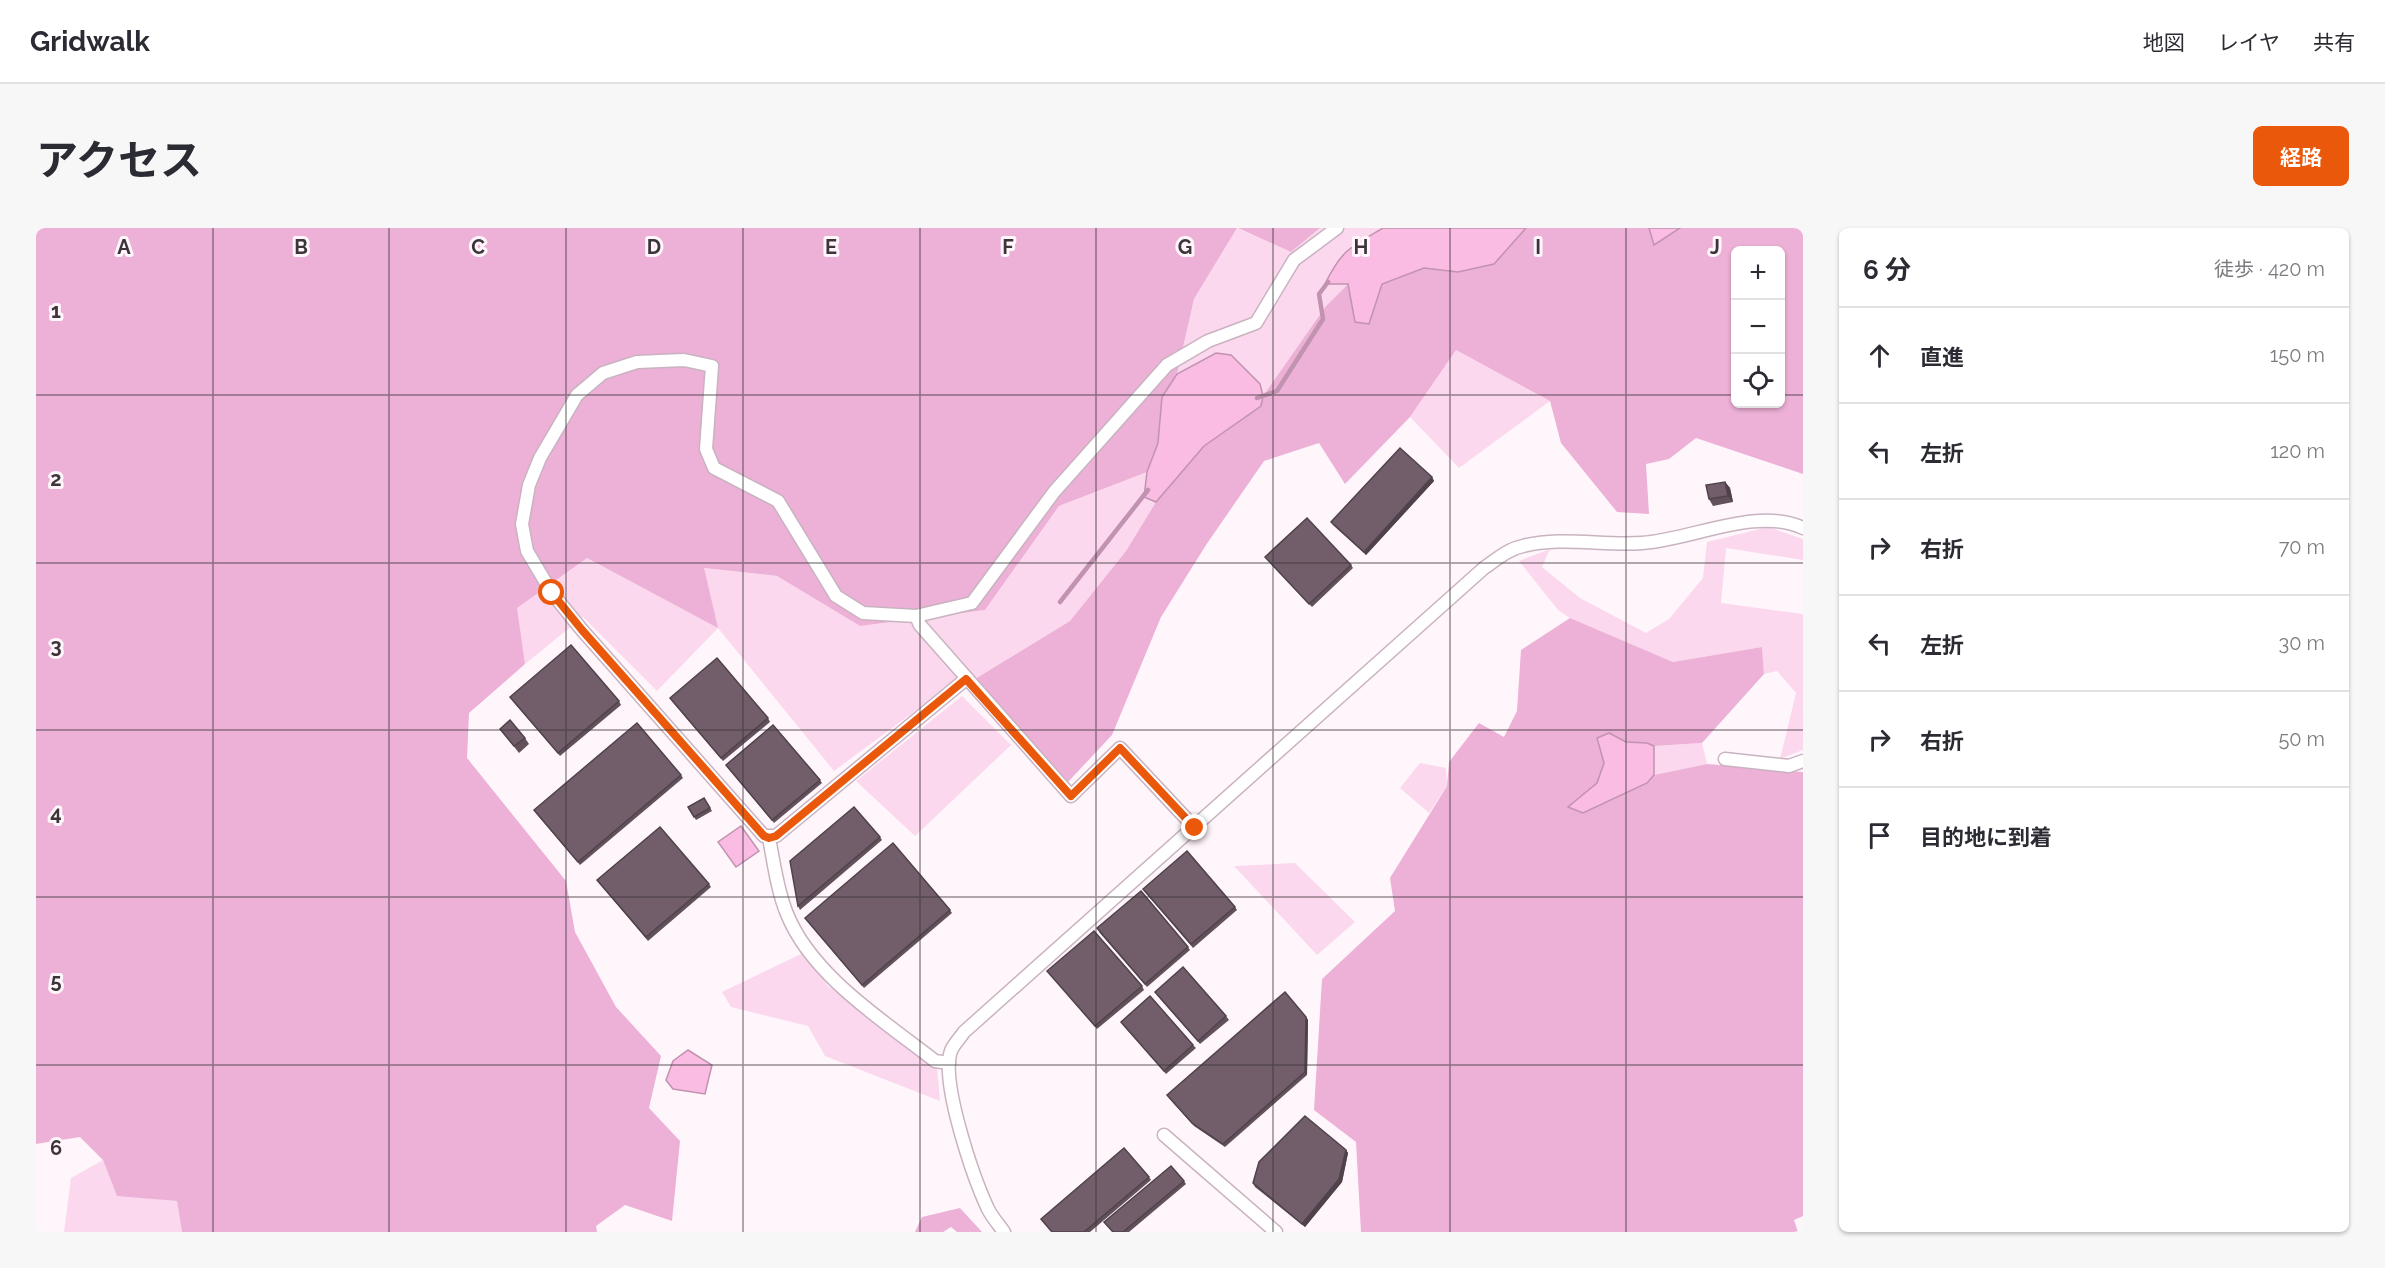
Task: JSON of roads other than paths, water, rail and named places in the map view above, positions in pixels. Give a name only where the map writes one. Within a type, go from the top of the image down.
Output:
[{"type":"street","points":[[966,679],[776,836],[769,838],[764,836],[582,630],[552,593],[527,551],[522,524],[529,485],[540,458],[577,395],[603,372],[637,362],[684,360],[712,366],[706,449],[714,468],[778,501],[836,596],[863,614],[916,616],[972,603],[1054,492],[1167,365],[1208,341],[1256,323],[1294,260],[1337,228]]},
{"type":"street","points":[[1004,1232],[989,1210],[965,1149],[952,1092],[949,1063],[951,1050],[964,1032],[1484,568],[1508,551],[1540,543],[1640,544],[1672,540],[1744,522],[1772,521],[1803,528]]},
{"type":"street","points":[[916,616],[920,625],[966,679],[1071,796],[1120,748],[1195,828]]},
{"type":"street","points":[[1725,759],[1789,766],[1803,761]]},
{"type":"street","points":[[769,838],[782,902],[804,944],[839,985],[935,1061],[949,1063]]},
{"type":"street","points":[[1164,1135],[1276,1232]]},
{"type":"waterway","points":[[1257,398],[1277,391],[1323,319],[1319,294],[1328,282]]},
{"type":"waterway","points":[[1060,602],[1148,490]]}]
